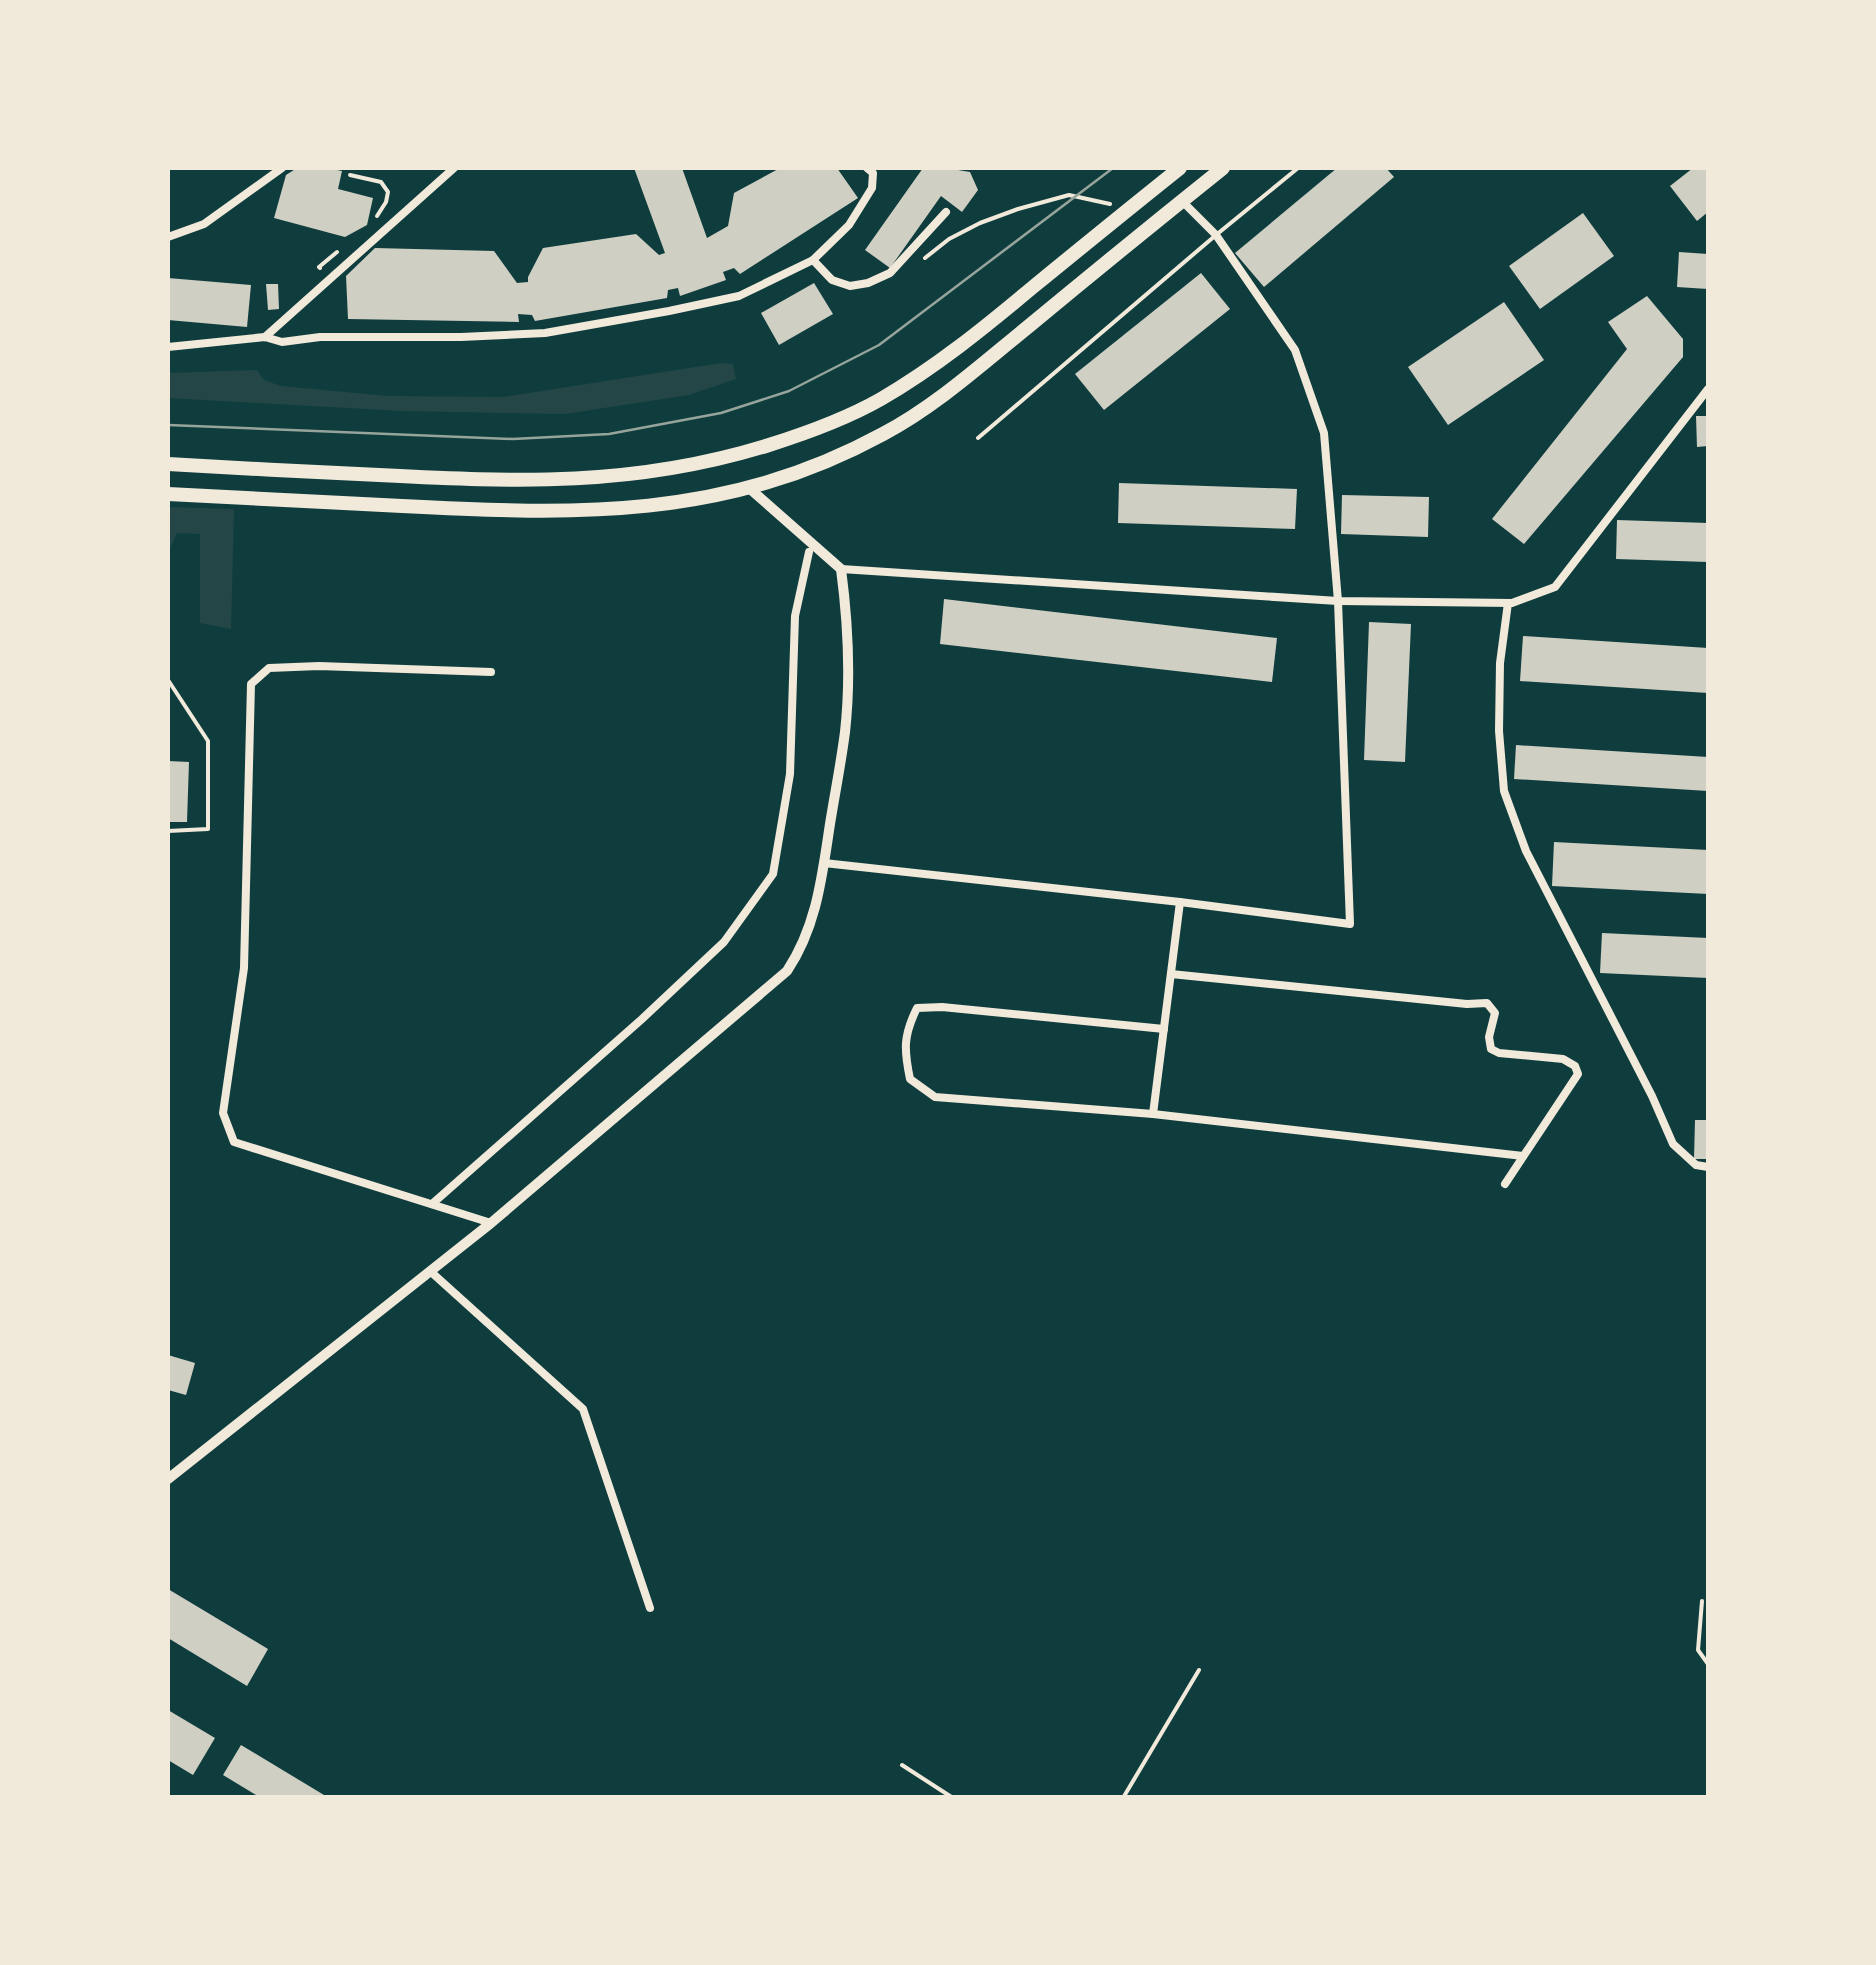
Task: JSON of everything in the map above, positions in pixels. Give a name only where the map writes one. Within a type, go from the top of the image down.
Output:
[{"type":"highway","points":[[168,464],[563,481],[655,472],[749,451],[841,418],[920,375],[959,348],[1179,168]]},
{"type":"highway","points":[[168,494],[552,512],[623,510],[749,488],[829,460],[909,419],[1223,168]]},
{"type":"street","points":[[168,237],[204,224],[282,168]]},
{"type":"street","points":[[265,337],[454,168]]},
{"type":"street","points":[[168,347],[265,337],[282,342],[320,337],[461,338],[545,333],[738,296],[813,260],[849,225],[872,188],[873,173],[867,168]]},
{"type":"street","points":[[824,863],[1350,924],[1338,601],[1324,433],[1295,350],[1216,235],[1182,201]]},
{"type":"street","points":[[813,260],[832,280],[850,286],[868,283],[890,273],[946,212]]},
{"type":"street","points":[[749,488],[842,569],[1338,601],[1508,603],[1555,587],[1708,389]]},
{"type":"street","points":[[432,1204],[724,942],[772,874],[790,774],[795,616],[809,552]]},
{"type":"street","points":[[168,1479],[491,1223],[786,971],[800,952],[819,898],[845,730],[848,673],[842,569]]},
{"type":"street","points":[[1508,603],[1500,680],[1504,791],[1526,850],[1673,1144],[1696,1165],[1708,1167]]},
{"type":"street","points":[[491,672],[269,668],[251,684],[244,968],[222,1113],[234,1142],[491,1223]]},
{"type":"street","points":[[1153,1114],[1180,902]]},
{"type":"street","points":[[1171,974],[1487,1003],[1495,1013],[1489,1036],[1491,1048],[1500,1053],[1563,1059],[1575,1066],[1578,1074],[1505,1184]]},
{"type":"street","points":[[1164,1029],[942,1007],[917,1008],[904,1053],[910,1080],[935,1098],[1153,1114],[1524,1156]]},
{"type":"street","points":[[430,1271],[583,1409],[650,1608]]},
{"type":"lane","points":[[978,438],[1298,168]]},
{"type":"lane","points":[[168,680],[208,741],[208,829],[168,831]]},
{"type":"lane","points":[[1702,1601],[1698,1650],[1708,1664]]},
{"type":"lane","points":[[902,1765],[954,1798]]},
{"type":"path","points":[[350,175],[381,182],[388,192],[372,223]]},
{"type":"path","points":[[918,264],[949,239],[980,223],[1069,195],[1130,208]]},
{"type":"path","points":[[329,280],[319,267],[346,245]]},
{"type":"path","points":[[1124,1798],[1199,1670]]},
{"type":"shaded area","points":[[733,364],[736,379],[689,395],[565,414],[402,411],[168,398],[168,373],[257,370],[264,380],[281,386],[388,396],[504,397]]},
{"type":"shaded area","points":[[168,507],[234,509],[231,629],[200,623],[200,534],[177,533],[168,553]]},
{"type":"building","points":[[297,168],[342,171],[338,189],[373,198],[367,225],[345,237],[274,218],[286,175]]},
{"type":"building","points":[[634,168],[682,168],[707,238],[728,226],[734,193],[780,168],[837,168],[858,198],[740,274],[734,268],[723,272],[726,280],[680,296],[678,288],[668,290],[667,298],[535,321],[532,315],[518,314],[519,322],[348,319],[346,276],[375,248],[494,251],[517,283],[528,282],[543,248],[636,234],[659,255],[665,253]]},
{"type":"building","points":[[923,168],[970,172],[978,190],[962,212],[941,196],[890,268],[865,250]]},
{"type":"building","points":[[1337,168],[1386,168],[1394,177],[1264,287],[1235,253]]},
{"type":"building","points":[[1693,168],[1708,168],[1708,212],[1697,221],[1670,186]]},
{"type":"building","points":[[1583,213],[1614,256],[1540,309],[1509,266]]},
{"type":"building","points":[[1679,252],[1708,254],[1708,289],[1677,287]]},
{"type":"building","points":[[1201,273],[1230,309],[1104,410],[1075,374]]},
{"type":"building","points":[[168,278],[251,285],[247,327],[168,320]]},
{"type":"building","points":[[814,283],[833,314],[779,345],[761,313]]},
{"type":"building","points":[[266,284],[278,284],[279,309],[268,310]]},
{"type":"building","points":[[1647,296],[1683,339],[1683,357],[1524,544],[1492,519],[1627,349],[1608,322]]},
{"type":"building","points":[[1504,302],[1544,360],[1448,425],[1408,367]]},
{"type":"building","points":[[1696,416],[1708,416],[1708,446],[1697,447]]},
{"type":"building","points":[[1119,483],[1297,489],[1295,529],[1118,523]]},
{"type":"building","points":[[1342,495],[1429,497],[1428,537],[1341,534]]},
{"type":"building","points":[[1617,520],[1708,523],[1708,562],[1616,559]]},
{"type":"building","points":[[944,599],[1277,638],[1272,682],[940,644]]},
{"type":"building","points":[[1369,622],[1411,624],[1405,762],[1364,760]]},
{"type":"building","points":[[1523,636],[1708,648],[1708,693],[1520,681]]},
{"type":"building","points":[[1516,745],[1708,757],[1708,791],[1514,779]]},
{"type":"building","points":[[168,761],[189,762],[187,822],[168,822]]},
{"type":"building","points":[[1554,842],[1708,850],[1708,894],[1552,886]]},
{"type":"building","points":[[1602,933],[1708,938],[1708,978],[1600,973]]},
{"type":"building","points":[[1695,1120],[1708,1120],[1708,1159],[1694,1159]]},
{"type":"building","points":[[168,1355],[195,1363],[186,1395],[168,1390]]},
{"type":"building","points":[[168,1589],[268,1649],[247,1686],[168,1638]]},
{"type":"building","points":[[168,1710],[215,1738],[193,1775],[168,1760]]},
{"type":"building","points":[[241,1745],[329,1798],[261,1798],[223,1775]]},
{"type":"tram line","points":[[168,425],[513,439],[609,434],[721,413],[789,391],[879,345],[1113,168]]}]
